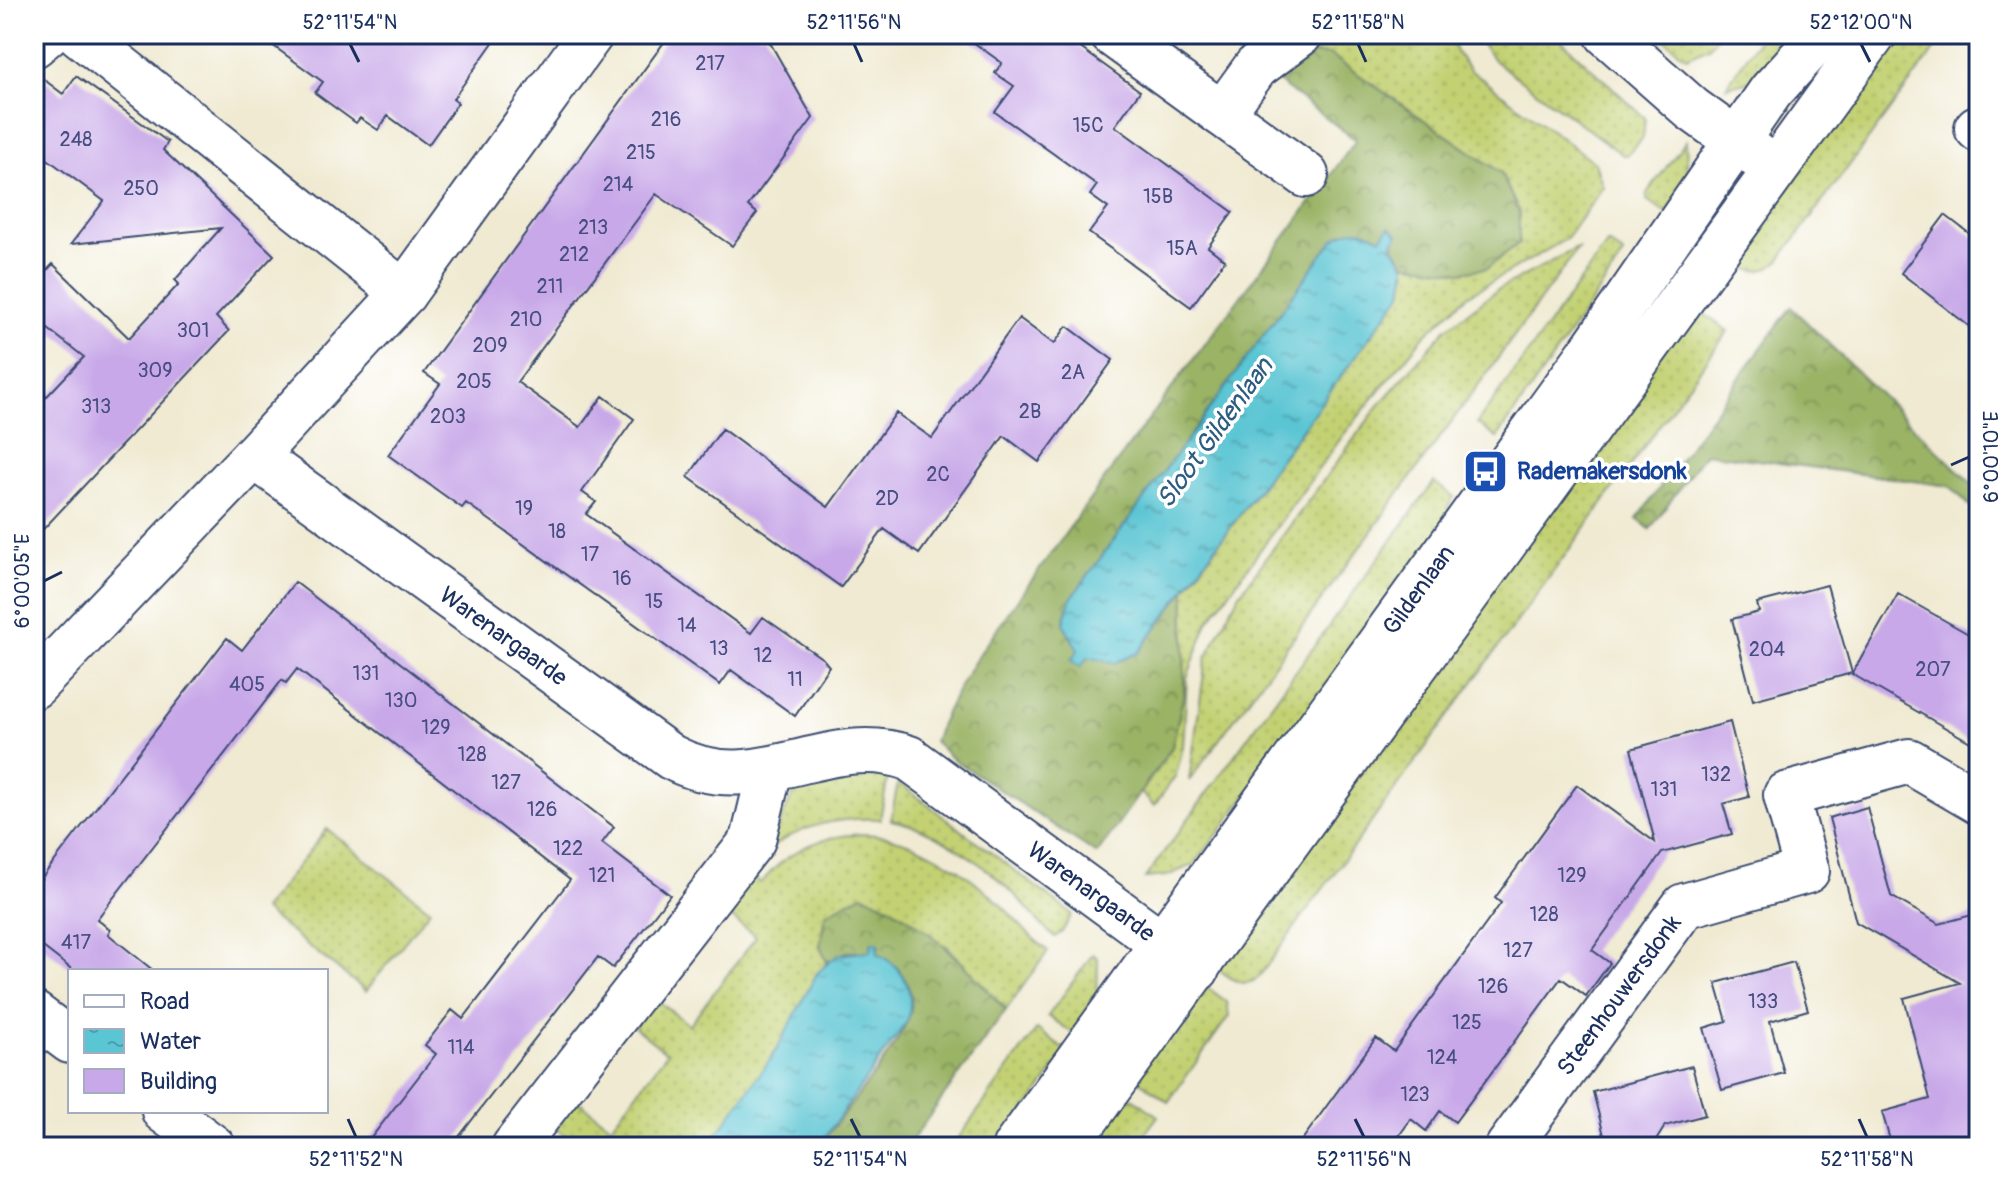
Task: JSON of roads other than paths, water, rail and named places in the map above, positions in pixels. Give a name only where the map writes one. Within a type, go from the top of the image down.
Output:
[{"type":"street","points":[[34,45],[47,34]]},
{"type":"street","points":[[79,34],[404,293]]},
{"type":"street","points":[[34,686],[254,456],[404,293],[591,34]]},
{"type":"street","points":[[1112,34],[1306,175]]},
{"type":"street","points":[[1222,114],[1256,67],[1300,34]]},
{"type":"street","points":[[1607,34],[1692,109],[1776,171]]},
{"type":"street","name":"Gildenlaan","points":[[1015,1147],[1590,353],[1771,91],[1823,34]]},
{"type":"street","name":"Gildenlaan","points":[[1066,1147],[1874,34]]},
{"type":"street","name":"Warenargaarde","points":[[254,456],[671,757],[691,768],[714,774],[770,769],[870,750],[909,758],[1197,969]]},
{"type":"street","name":"Steenhouwersdonk","points":[[1508,1147],[1684,906],[1807,871],[1786,795],[1909,761],[1979,802]]},
{"type":"street","points":[[514,1147],[753,840],[770,769]]},
{"type":"street","points":[[34,1014],[68,1040]]},
{"type":"street","points":[[167,1113],[213,1147]]},
{"type":"water","name":"Sloot Gildenlaan","points":[[1389,227],[1398,234],[1392,244],[1406,267],[1402,293],[1138,653],[1115,663],[1088,657],[1080,667],[1071,660],[1078,650],[1064,624],[1070,600],[1333,240],[1345,232],[1357,230],[1381,238]]},
{"type":"water","points":[[872,942],[879,944],[877,954],[894,965],[905,981],[910,999],[908,1020],[818,1147],[708,1147],[776,1051],[817,973],[838,955],[870,951]]},
{"type":"place","name":"Rademakersdonk","points":[[1486,471]]}]
